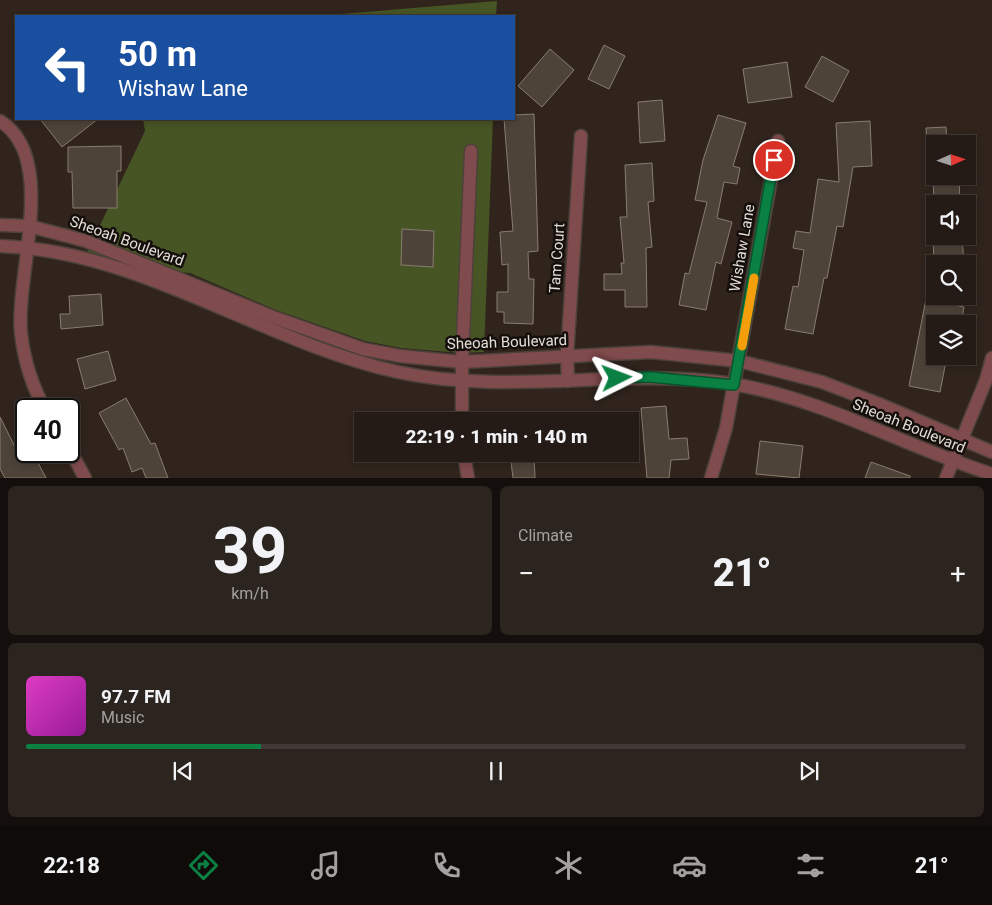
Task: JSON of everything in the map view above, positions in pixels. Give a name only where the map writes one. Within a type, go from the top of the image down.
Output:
[{"type":"street","points":[[0,120],[16,136],[26,150],[31,170],[28,247],[21,302],[21,333],[27,367],[40,398]]},
{"type":"street","name":"Tam Court","points":[[568,381],[567,356],[581,136]]},
{"type":"street","name":"Wishaw Lane","points":[[711,478],[726,428],[778,141]]},
{"type":"street","points":[[462,412],[462,362],[471,151]]},
{"type":"street","name":"Sheoah Boulevard","points":[[0,225],[29,226],[86,241],[221,301],[323,350],[378,367],[462,382],[568,381],[650,377],[734,385],[814,406],[870,426],[953,462],[992,474]]},
{"type":"street","name":"Sheoah Boulevard","points":[[0,246],[28,247],[84,257],[192,289]]},
{"type":"street","name":"Sheoah Boulevard","points":[[221,301],[362,349],[462,362],[651,352],[739,361],[822,382],[880,404],[992,452]]},
{"type":"street","points":[[323,350],[328,336]]},
{"type":"street","points":[[378,367],[380,352]]},
{"type":"street","points":[[946,478],[992,358]]},
{"type":"street","points":[[465,462],[468,478]]},
{"type":"street","points":[[76,463],[84,478]]},
{"type":"green space","points":[[497,1],[496,15],[329,15]]},
{"type":"green space","points":[[143,120],[493,120],[484,352],[462,353],[401,348],[365,341],[276,310],[190,273],[81,265],[145,131]]},
{"type":"building","points":[[604,45],[625,56],[609,89],[588,79]]},
{"type":"building","points":[[550,49],[574,70],[542,107],[518,86]]},
{"type":"building","points":[[822,56],[849,71],[833,102],[805,87]]},
{"type":"building","points":[[787,62],[792,97],[748,103],[743,69]]},
{"type":"building","points":[[662,100],[665,141],[640,143],[638,102]]},
{"type":"building","points":[[534,114],[538,251],[528,252],[529,279],[534,279],[533,324],[504,323],[504,312],[497,312],[497,292],[508,292],[508,264],[502,265],[500,232],[513,231],[504,120],[515,120],[515,115]]},
{"type":"building","points":[[718,115],[746,123],[733,166],[740,168],[737,184],[724,182],[717,218],[732,222],[721,264],[716,262],[706,310],[679,305],[685,273],[689,274],[707,202],[695,200],[703,160]]},
{"type":"building","points":[[41,120],[97,120],[62,147]]},
{"type":"building","points":[[870,121],[872,166],[853,167],[843,227],[837,226],[827,278],[824,278],[813,334],[785,329],[793,286],[798,287],[804,250],[793,248],[796,231],[810,233],[818,179],[839,182],[836,123]]},
{"type":"building","points":[[946,127],[946,135],[926,135],[926,128]]},
{"type":"building","points":[[121,146],[121,171],[117,171],[117,208],[73,208],[72,172],[68,172],[68,147]]},
{"type":"building","points":[[652,163],[654,201],[648,202],[652,247],[646,248],[647,307],[625,307],[625,290],[604,290],[604,274],[622,274],[621,263],[624,263],[620,217],[627,217],[625,165]]},
{"type":"building","points":[[933,185],[959,185],[960,195],[934,195]]},
{"type":"building","points":[[402,229],[434,231],[433,267],[401,265]]},
{"type":"building","points":[[933,245],[963,245],[963,255],[934,255]]},
{"type":"building","points":[[101,294],[103,325],[61,329],[60,314],[70,314],[69,296]]},
{"type":"building","points":[[926,299],[926,305],[964,307],[963,315],[926,315],[926,365],[945,365],[940,392],[909,386]]},
{"type":"building","points":[[108,351],[116,380],[85,389],[77,359]]},
{"type":"building","points":[[126,398],[151,444],[155,443],[168,478],[146,478],[142,468],[132,472],[123,448],[119,450],[99,413]]},
{"type":"building","points":[[666,406],[669,439],[687,438],[689,459],[671,460],[669,478],[647,478],[641,408]]},
{"type":"building","points":[[0,417],[15,447],[15,463],[38,463],[46,478],[5,478],[0,469]]},
{"type":"building","points":[[760,441],[803,446],[799,478],[756,474]]},
{"type":"building","points":[[511,462],[534,462],[535,478],[513,478]]},
{"type":"building","points":[[871,462],[910,476],[910,478],[865,478]]},
{"type":"slow traffic","points":[[742,346],[754,278]]},
{"type":"route","points":[[617,378],[650,377],[734,385],[774,160]]}]
